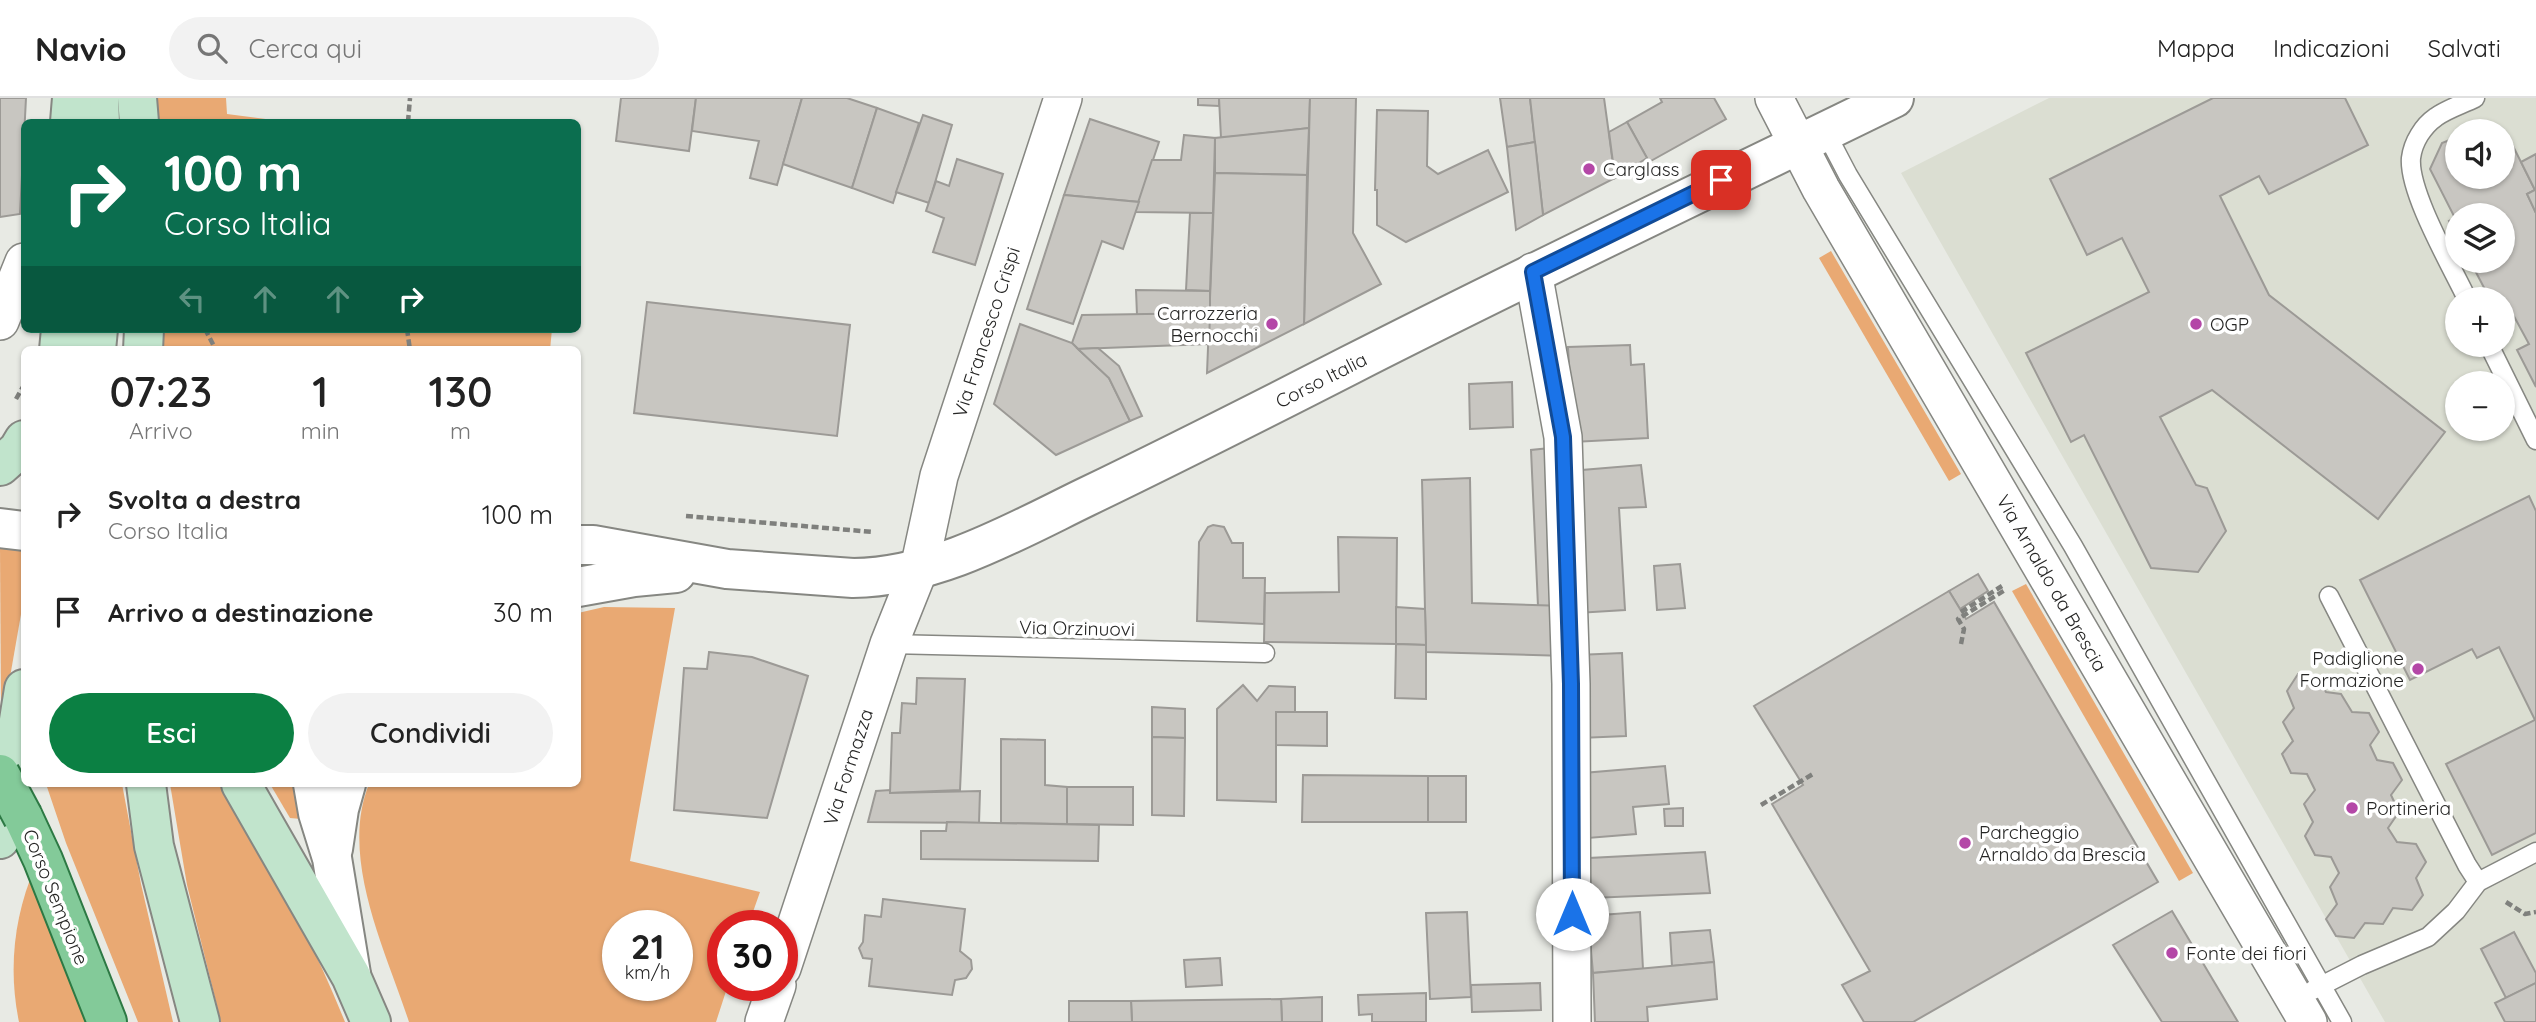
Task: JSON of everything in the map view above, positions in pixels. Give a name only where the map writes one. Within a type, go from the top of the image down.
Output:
[{"type":"main road","points":[[70,119],[72,98]]},
{"type":"main road","points":[[99,98],[100,119]]},
{"type":"main road","points":[[137,98],[138,119]]},
{"type":"main road","points":[[0,466],[21,445]]},
{"type":"main road","points":[[12,828],[21,724]]},
{"type":"main road","name":"Corso Sempione","points":[[0,774],[12,828],[43,860],[107,1022]]},
{"type":"main road","points":[[146,787],[154,846],[200,1022]]},
{"type":"main road","points":[[243,787],[351,976],[371,1022]]},
{"type":"street","name":"Via Francesco Crispi","points":[[919,569],[939,476],[1063,98]]},
{"type":"street","name":"Via Arnaldo da Brescia","points":[[1774,98],[1812,137],[1821,189],[2308,1003]]},
{"type":"street","name":"Corso Italia","points":[[727,569],[864,578],[919,569],[989,542],[1143,470],[1533,272],[1894,98]]},
{"type":"street","points":[[0,321],[21,269]]},
{"type":"street","points":[[1533,272],[1563,437],[1571,684],[1572,1022]]},
{"type":"street","points":[[581,545],[727,569]]},
{"type":"street","points":[[581,586],[634,577],[727,569]]},
{"type":"street","name":"Via Formazza","points":[[798,920],[889,645],[919,569]]},
{"type":"street","points":[[314,787],[318,813],[332,858],[351,976]]},
{"type":"street","points":[[332,858],[345,787]]},
{"type":"street","points":[[764,1022],[771,1001]]},
{"type":"lane","points":[[2461,287],[2412,177],[2411,159],[2415,143],[2436,117],[2475,98]]},
{"type":"lane","points":[[2496,357],[2536,440]]},
{"type":"lane","points":[[2329,596],[2478,882]]},
{"type":"lane","name":"Via Orzinuovi","points":[[889,645],[1265,653]]},
{"type":"lane","points":[[2308,1003],[2428,937],[2456,911],[2478,882],[2536,852]]},
{"type":"lane","points":[[2308,1003],[2342,1022]]},
{"type":"path","points":[[408,119],[410,98]]},
{"type":"path","points":[[673,515],[877,533]]},
{"type":"path","points":[[1961,612],[2004,588],[1958,619],[1964,629],[1961,644]]},
{"type":"path","points":[[1760,805],[1813,774]]},
{"type":"shaded area","points":[[156,98],[226,98],[227,114],[266,119],[157,119]]},
{"type":"shaded area","points":[[2049,98],[2536,98],[2536,1022],[2385,1022],[1901,173]]},
{"type":"shaded area","points":[[1831,251],[1961,474],[1949,481],[1819,258]]},
{"type":"shaded area","points":[[156,333],[552,333],[550,346],[155,346]]},
{"type":"shaded area","points":[[0,547],[21,548],[21,614],[6,700],[1,709]]},
{"type":"shaded area","points":[[2026,584],[2193,873],[2179,881],[2012,591]]},
{"type":"shaded area","points":[[604,607],[675,608],[630,861],[760,892],[754,910],[707,910],[707,1001],[723,1001],[716,1022],[409,1022],[369,904],[359,842],[361,813],[368,787],[581,787],[581,612]]},
{"type":"shaded area","points":[[47,787],[123,787],[141,884],[173,1022],[138,1022],[66,843]]},
{"type":"shaded area","points":[[171,787],[228,787],[304,931],[345,1022],[221,1022],[187,885]]},
{"type":"shaded area","points":[[272,787],[299,787],[301,819],[290,818]]},
{"type":"shaded area","points":[[35,867],[102,1022],[19,1022],[14,982],[15,943],[22,904]]},
{"type":"building","points":[[0,98],[26,98],[25,119],[21,119],[20,214],[0,217]]},
{"type":"building","points":[[621,98],[696,98],[689,151],[616,141]]},
{"type":"building","points":[[696,98],[802,98],[777,185],[750,178],[759,141],[692,131]]},
{"type":"building","points":[[802,98],[847,98],[877,108],[852,188],[783,164]]},
{"type":"building","points":[[1198,98],[1219,98],[1219,106],[1198,105]]},
{"type":"building","points":[[1219,98],[1310,98],[1309,128],[1221,138]]},
{"type":"building","points":[[1310,98],[1356,98],[1353,233],[1381,284],[1304,324]]},
{"type":"building","points":[[1500,98],[1530,98],[1535,142],[1507,147]]},
{"type":"building","points":[[1530,98],[1604,98],[1615,178],[1543,215]]},
{"type":"building","points":[[1660,98],[1714,98],[1726,119],[1649,162],[1627,122],[1662,102]]},
{"type":"building","name":"OGP","points":[[2213,98],[2345,98],[2368,145],[2269,194],[2259,176],[2220,196],[2269,295],[2445,432],[2378,519],[2212,390],[2160,417],[2196,485],[2207,488],[2226,531],[2198,572],[2151,568],[2084,435],[2071,442],[2026,353],[2149,292],[2122,238],[2087,255],[2050,179]]},
{"type":"building","points":[[877,108],[919,123],[893,203],[852,188]]},
{"type":"building","points":[[1377,110],[1428,111],[1427,166],[1438,174],[1488,150],[1508,192],[1406,242],[1377,225]]},
{"type":"building","points":[[923,115],[952,125],[929,203],[896,192]]},
{"type":"building","points":[[1090,119],[1159,142],[1139,202],[1064,195]]},
{"type":"building","points":[[1627,122],[1647,158],[1615,178],[1609,132]]},
{"type":"building","points":[[1309,128],[1307,175],[1215,173],[1215,138]]},
{"type":"building","points":[[1184,135],[1215,138],[1213,213],[1135,212],[1152,160],[1181,160]]},
{"type":"building","points":[[1535,142],[1543,215],[1516,230],[1507,147]]},
{"type":"building","points":[[2445,142],[2445,189],[2515,189],[2515,150],[2535,190],[2527,194],[2536,213],[2536,387],[2517,350],[2529,344],[2515,318],[2515,287],[2484,287],[2476,273],[2515,273],[2515,203],[2447,203],[2430,169]]},
{"type":"building","points":[[2536,154],[2536,213],[2527,194],[2535,190],[2521,162]]},
{"type":"building","points":[[957,159],[1003,174],[975,265],[933,252],[944,218],[926,211],[936,181],[949,186]]},
{"type":"building","points":[[1215,173],[1307,175],[1304,324],[1207,373]]},
{"type":"building","points":[[1064,195],[1139,202],[1123,249],[1102,241],[1073,324],[1027,309]]},
{"type":"building","points":[[1190,213],[1213,213],[1210,291],[1186,290]]},
{"type":"building","points":[[1136,290],[1210,291],[1210,313],[1137,315]]},
{"type":"building","points":[[647,302],[850,325],[837,436],[634,413]]},
{"type":"building","points":[[1210,313],[1209,344],[1078,349],[1072,343],[1082,315]]},
{"type":"building","points":[[1020,324],[1072,343],[1109,378],[1130,421],[1056,455],[994,404]]},
{"type":"building","points":[[1630,345],[1631,365],[1644,364],[1648,438],[1573,442],[1568,347]]},
{"type":"building","points":[[1098,348],[1119,366],[1142,416],[1130,421],[1109,378],[1078,349]]},
{"type":"building","points":[[1512,382],[1513,427],[1470,429],[1469,384]]},
{"type":"building","points":[[1559,447],[1566,606],[1538,606],[1531,450]]},
{"type":"building","points":[[1641,465],[1646,507],[1619,508],[1625,610],[1577,613],[1570,471]]},
{"type":"building","points":[[1470,478],[1472,603],[1566,606],[1567,656],[1426,652],[1422,480]]},
{"type":"building","name":"Padiglione Formazione","points":[[2529,496],[2536,511],[2536,833],[2492,855],[2446,764],[2535,720],[2499,647],[2477,658],[2472,649],[2410,680],[2360,580]]},
{"type":"building","points":[[1208,527],[1224,527],[1232,543],[1243,543],[1243,578],[1265,578],[1264,624],[1197,621],[1199,542]]},
{"type":"building","points":[[1338,537],[1397,538],[1396,644],[1264,642],[1265,593],[1339,592]]},
{"type":"building","points":[[1680,564],[1685,608],[1657,610],[1654,566]]},
{"type":"building","points":[[1978,574],[1988,591],[1960,609],[1949,591]]},
{"type":"building","name":"Parcheggio Arnaldo da Brescia","points":[[1949,591],[1966,619],[1994,602],[2158,882],[1913,1022],[1864,1022],[1842,985],[1870,971],[1772,804],[1803,785],[1754,706]]},
{"type":"building","points":[[1396,607],[1425,609],[1426,645],[1396,644]]},
{"type":"building","points":[[1396,644],[1426,645],[1426,699],[1395,698]]},
{"type":"building","points":[[709,652],[752,657],[808,676],[767,818],[674,810],[684,668],[707,669]]},
{"type":"building","points":[[1622,653],[1626,736],[1580,738],[1577,655]]},
{"type":"building","name":"Portineria","points":[[2298,674],[2318,677],[2326,692],[2341,694],[2352,712],[2369,713],[2379,732],[2370,745],[2377,760],[2393,763],[2402,780],[2391,795],[2399,812],[2388,828],[2397,842],[2416,844],[2426,862],[2416,878],[2423,895],[2412,910],[2393,908],[2383,924],[2365,923],[2354,938],[2336,936],[2326,919],[2337,904],[2330,887],[2339,873],[2331,857],[2315,855],[2305,836],[2313,822],[2304,804],[2315,790],[2307,774],[2291,773],[2282,754],[2293,741],[2283,722],[2294,708],[2287,691]]},
{"type":"building","points":[[917,678],[965,679],[960,790],[890,793],[892,733],[900,733],[902,703],[916,704]]},
{"type":"building","points":[[1243,685],[1257,701],[1269,686],[1295,687],[1295,712],[1276,712],[1276,802],[1217,800],[1217,709]]},
{"type":"building","points":[[1152,707],[1185,709],[1185,738],[1152,737]]},
{"type":"building","points":[[1276,712],[1327,712],[1327,746],[1276,745]]},
{"type":"building","points":[[1152,737],[1185,738],[1184,816],[1152,815]]},
{"type":"building","points":[[1001,739],[1045,740],[1045,785],[1067,787],[1067,824],[1001,823]]},
{"type":"building","points":[[1665,766],[1669,804],[1633,807],[1636,834],[1588,838],[1583,773]]},
{"type":"building","points":[[1303,775],[1428,776],[1428,822],[1302,822]]},
{"type":"building","points":[[1428,776],[1466,776],[1466,822],[1428,822]]},
{"type":"building","points":[[1067,787],[1133,787],[1133,825],[1067,824]]},
{"type":"building","points":[[890,790],[890,793],[980,791],[979,823],[868,822],[876,791]]},
{"type":"building","points":[[1683,808],[1683,826],[1665,826],[1664,809]]},
{"type":"building","points":[[947,822],[1099,825],[1098,861],[921,859],[921,831],[946,831]]},
{"type":"building","points":[[1705,852],[1710,893],[1591,898],[1589,858]]},
{"type":"building","points":[[883,899],[965,909],[960,951],[971,960],[972,969],[966,978],[955,980],[952,995],[869,986],[872,959],[863,958],[859,948],[863,942],[865,915],[881,917]]},
{"type":"building","points":[[2172,911],[2238,1022],[2162,1022],[2113,945]]},
{"type":"building","points":[[1467,912],[1471,997],[1430,999],[1426,913]]},
{"type":"building","points":[[1640,912],[1643,969],[1593,973],[1588,916]]},
{"type":"building","points":[[1710,930],[1714,962],[1672,966],[1670,933]]},
{"type":"building","points":[[2514,932],[2536,973],[2536,983],[2506,998],[2481,949]]},
{"type":"building","points":[[1220,958],[1222,985],[1186,987],[1184,960]]},
{"type":"building","points":[[1714,962],[1717,999],[1647,1007],[1648,1022],[1595,1022],[1593,973]]},
{"type":"building","points":[[1540,983],[1541,1010],[1472,1012],[1471,985]]},
{"type":"building","points":[[2536,983],[2536,1022],[2505,1022],[2495,1003]]},
{"type":"building","points":[[1426,993],[1426,1022],[1372,1022],[1372,1014],[1359,1015],[1358,995]]},
{"type":"building","points":[[1322,997],[1322,1022],[1282,1022],[1281,999]]},
{"type":"building","points":[[1281,999],[1282,1022],[1132,1022],[1131,1001]]},
{"type":"building","points":[[1069,1001],[1131,1001],[1132,1022],[1069,1022]]},
{"type":"place","name":"Carglass","points":[[1589,169]]},
{"type":"place","name":"Carrozzeria Bernocchi","points":[[1272,324]]},
{"type":"place","name":"OGP","points":[[2196,324]]},
{"type":"place","name":"Padiglione Formazione","points":[[2418,669]]},
{"type":"place","name":"Portineria","points":[[2352,808]]},
{"type":"place","name":"Parcheggio Arnaldo da Brescia","points":[[1965,843]]},
{"type":"place","name":"Fonte dei fiori","points":[[2172,953]]},
{"type":"route","points":[[1572,914],[1571,684],[1563,437],[1533,272],[1721,180]]}]
